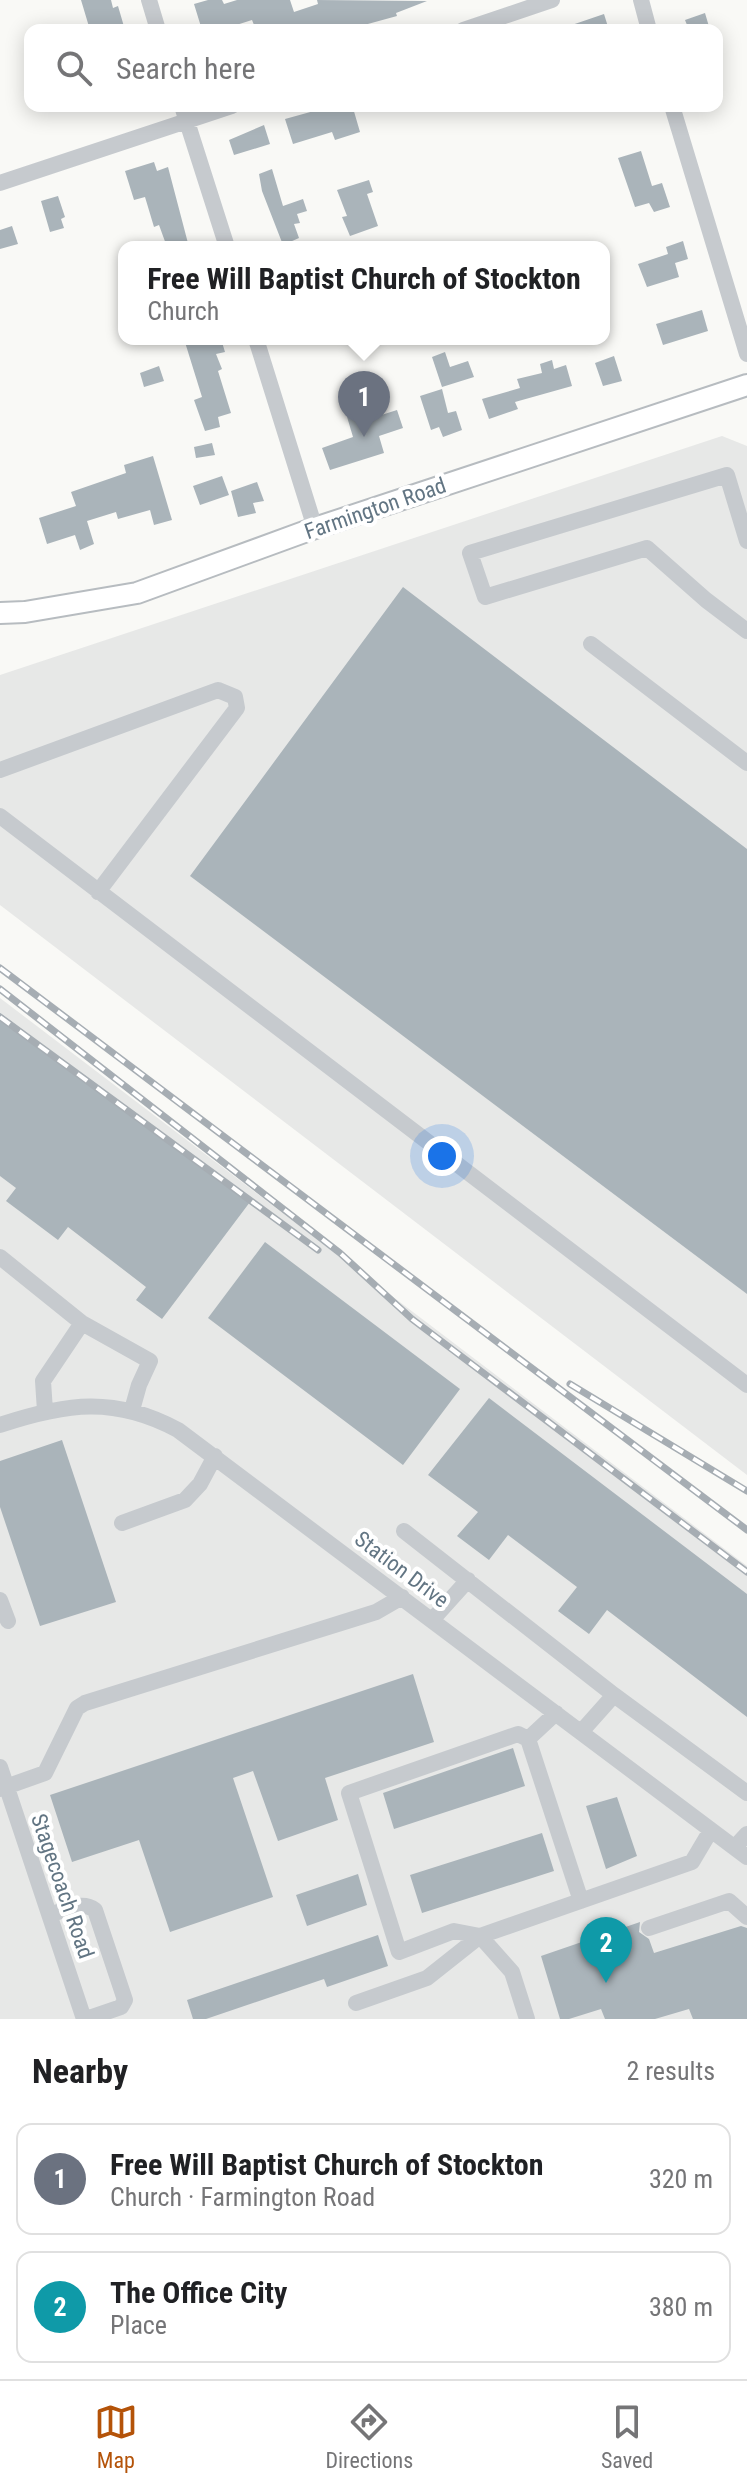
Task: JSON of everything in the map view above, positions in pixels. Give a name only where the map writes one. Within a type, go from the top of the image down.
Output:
[{"type":"main road","name":"Farmington Road","points":[[0,613],[25,612],[137,593],[315,528],[747,385]]},
{"type":"street","points":[[149,0],[156,24]]},
{"type":"street","points":[[481,24],[552,0]]},
{"type":"street","points":[[641,0],[647,24]]},
{"type":"street","points":[[674,112],[747,354]]},
{"type":"street","points":[[0,183],[184,113],[225,241]]},
{"type":"street","points":[[258,345],[315,528]]},
{"type":"street","points":[[747,541],[727,475],[470,553],[485,597],[647,548],[747,631]]},
{"type":"street","points":[[591,644],[747,763]]},
{"type":"street","points":[[0,770],[218,690],[235,697],[237,708],[98,892]]},
{"type":"street","points":[[0,816],[747,1385]]},
{"type":"street","points":[[0,1257],[82,1323],[150,1361],[132,1410]]},
{"type":"street","points":[[45,1411],[43,1381],[82,1323]]},
{"type":"street","name":"Station Drive","points":[[0,1425],[45,1411],[91,1405],[132,1410],[178,1430],[741,1852]]},
{"type":"street","points":[[122,1523],[185,1500],[200,1484],[215,1456]]},
{"type":"street","points":[[404,1531],[614,1695],[747,1793]]},
{"type":"street","points":[[432,1620],[468,1580]]},
{"type":"street","points":[[3,1788],[45,1773],[77,1708],[85,1703],[376,1612],[402,1597]]},
{"type":"street","points":[[0,1600],[8,1621]]},
{"type":"street","points":[[581,1732],[614,1695]]},
{"type":"street","points":[[528,1739],[556,1713]]},
{"type":"street","points":[[527,2019],[512,1972],[480,1936],[454,1931],[399,1952],[349,1793],[518,1734],[528,1739],[581,1901]]},
{"type":"street","name":"Stagecoach Road","points":[[0,1767],[3,1788],[85,2019]]},
{"type":"street","points":[[356,2003],[427,1978],[480,1936],[692,1862],[711,1830]]},
{"type":"street","points":[[741,1852],[747,1834]]},
{"type":"street","points":[[649,1928],[729,1901],[747,1917]]},
{"type":"street","points":[[50,1915],[80,1905],[89,1905],[95,1910],[125,2000],[121,2007],[85,2019]]},
{"type":"shaded area","points":[[722,436],[747,446],[747,1475],[0,905],[0,675]]},
{"type":"shaded area","points":[[0,998],[747,1566],[747,2019],[0,2019]]},
{"type":"building","points":[[81,0],[111,0],[113,8],[118,6],[123,24],[88,24]]},
{"type":"building","points":[[208,0],[222,0],[224,4],[237,0],[290,0],[294,12],[318,4],[317,0],[427,1],[396,13],[397,16],[368,24],[254,24],[252,20],[239,24],[200,24],[194,4]]},
{"type":"building","points":[[705,13],[708,24],[687,24],[685,20]]},
{"type":"building","points":[[604,14],[607,24],[575,24]]},
{"type":"building","points":[[310,112],[354,112],[360,132],[335,140],[332,132],[293,144],[285,119]]},
{"type":"building","points":[[264,125],[270,144],[234,155],[229,140]]},
{"type":"building","points":[[641,151],[652,186],[662,183],[670,207],[654,212],[649,203],[635,207],[618,158]]},
{"type":"building","points":[[154,162],[157,171],[168,167],[187,241],[165,241],[159,225],[154,227],[145,197],[134,200],[125,171]]},
{"type":"building","points":[[272,169],[283,206],[303,199],[307,211],[297,214],[300,223],[294,224],[299,238],[281,241],[262,191],[259,174]]},
{"type":"building","points":[[369,180],[373,192],[367,194],[378,226],[350,236],[342,217],[347,216],[337,190]]},
{"type":"building","points":[[58,196],[65,217],[61,219],[64,228],[50,232],[41,201]]},
{"type":"building","points":[[12,226],[18,244],[0,249],[0,230]]},
{"type":"building","points":[[683,241],[688,259],[675,263],[679,277],[647,287],[638,264],[668,254],[666,247]]},
{"type":"building","points":[[702,310],[708,331],[663,345],[656,324]]},
{"type":"building","points":[[186,345],[223,345],[225,352],[216,354],[222,369],[218,371],[231,413],[218,417],[220,427],[205,431],[194,400],[202,397]]},
{"type":"building","points":[[445,352],[450,367],[468,361],[474,377],[442,387],[432,357]]},
{"type":"building","points":[[614,356],[622,381],[603,386],[595,363]]},
{"type":"building","points":[[552,360],[554,369],[566,365],[572,386],[515,402],[518,409],[489,419],[482,399],[520,388],[517,379],[542,373],[540,364]]},
{"type":"building","points":[[159,366],[164,381],[144,387],[140,373]]},
{"type":"building","points":[[442,389],[448,413],[456,411],[462,430],[443,437],[439,427],[431,430],[420,396]]},
{"type":"building","points":[[368,403],[372,418],[397,410],[403,428],[379,436],[384,453],[330,470],[322,448],[353,437],[345,410]]},
{"type":"building","points":[[212,443],[215,455],[196,458],[194,447]]},
{"type":"building","points":[[153,456],[172,520],[154,525],[150,510],[118,519],[116,512],[87,521],[94,544],[80,550],[75,535],[47,544],[39,518],[76,506],[71,492],[126,473],[124,465]]},
{"type":"building","points":[[222,476],[229,495],[200,505],[193,486]]},
{"type":"building","points":[[257,482],[264,501],[253,503],[256,513],[238,517],[231,491]]},
{"type":"building","points":[[403,587],[747,849],[747,1294],[190,876]]},
{"type":"building","points":[[0,1013],[250,1202],[162,1319],[136,1300],[146,1287],[68,1227],[58,1240],[6,1201],[16,1188],[0,1176]]},
{"type":"building","points":[[265,1242],[460,1389],[403,1465],[208,1318]]},
{"type":"building","points":[[489,1398],[747,1594],[747,1717],[607,1610],[589,1634],[558,1611],[577,1587],[508,1535],[489,1560],[457,1536],[478,1512],[428,1475]]},
{"type":"building","points":[[62,1440],[116,1602],[40,1626],[0,1507],[0,1461]]},
{"type":"building","points":[[413,1674],[434,1742],[325,1778],[338,1820],[278,1841],[253,1771],[233,1778],[273,1897],[170,1932],[139,1840],[72,1862],[50,1795]]},
{"type":"building","points":[[513,1748],[525,1786],[394,1829],[383,1793]]},
{"type":"building","points":[[617,1797],[637,1856],[606,1869],[586,1806]]},
{"type":"building","points":[[542,1833],[554,1871],[422,1913],[410,1875]]},
{"type":"building","points":[[358,1874],[367,1905],[307,1926],[296,1895]]},
{"type":"building","points":[[640,1922],[639,1932],[649,1939],[654,1953],[741,1926],[747,1928],[747,2019],[693,2019],[689,2009],[655,2019],[605,2019],[601,2009],[560,2019],[541,1956]]},
{"type":"building","points":[[378,1935],[388,1966],[327,1987],[324,1979],[206,2019],[193,2019],[187,2000]]},
{"type":"railway","points":[[0,968],[747,1530]]},
{"type":"railway","points":[[0,989],[340,1253],[412,1319],[747,1572]]},
{"type":"railway","points":[[0,1017],[318,1250]]},
{"type":"railway","points":[[570,1384],[747,1491]]},
{"type":"place","name":"Free Will Baptist Church of Stockton","points":[[364,437]]},
{"type":"place","name":"The Office City","points":[[606,1983]]}]
